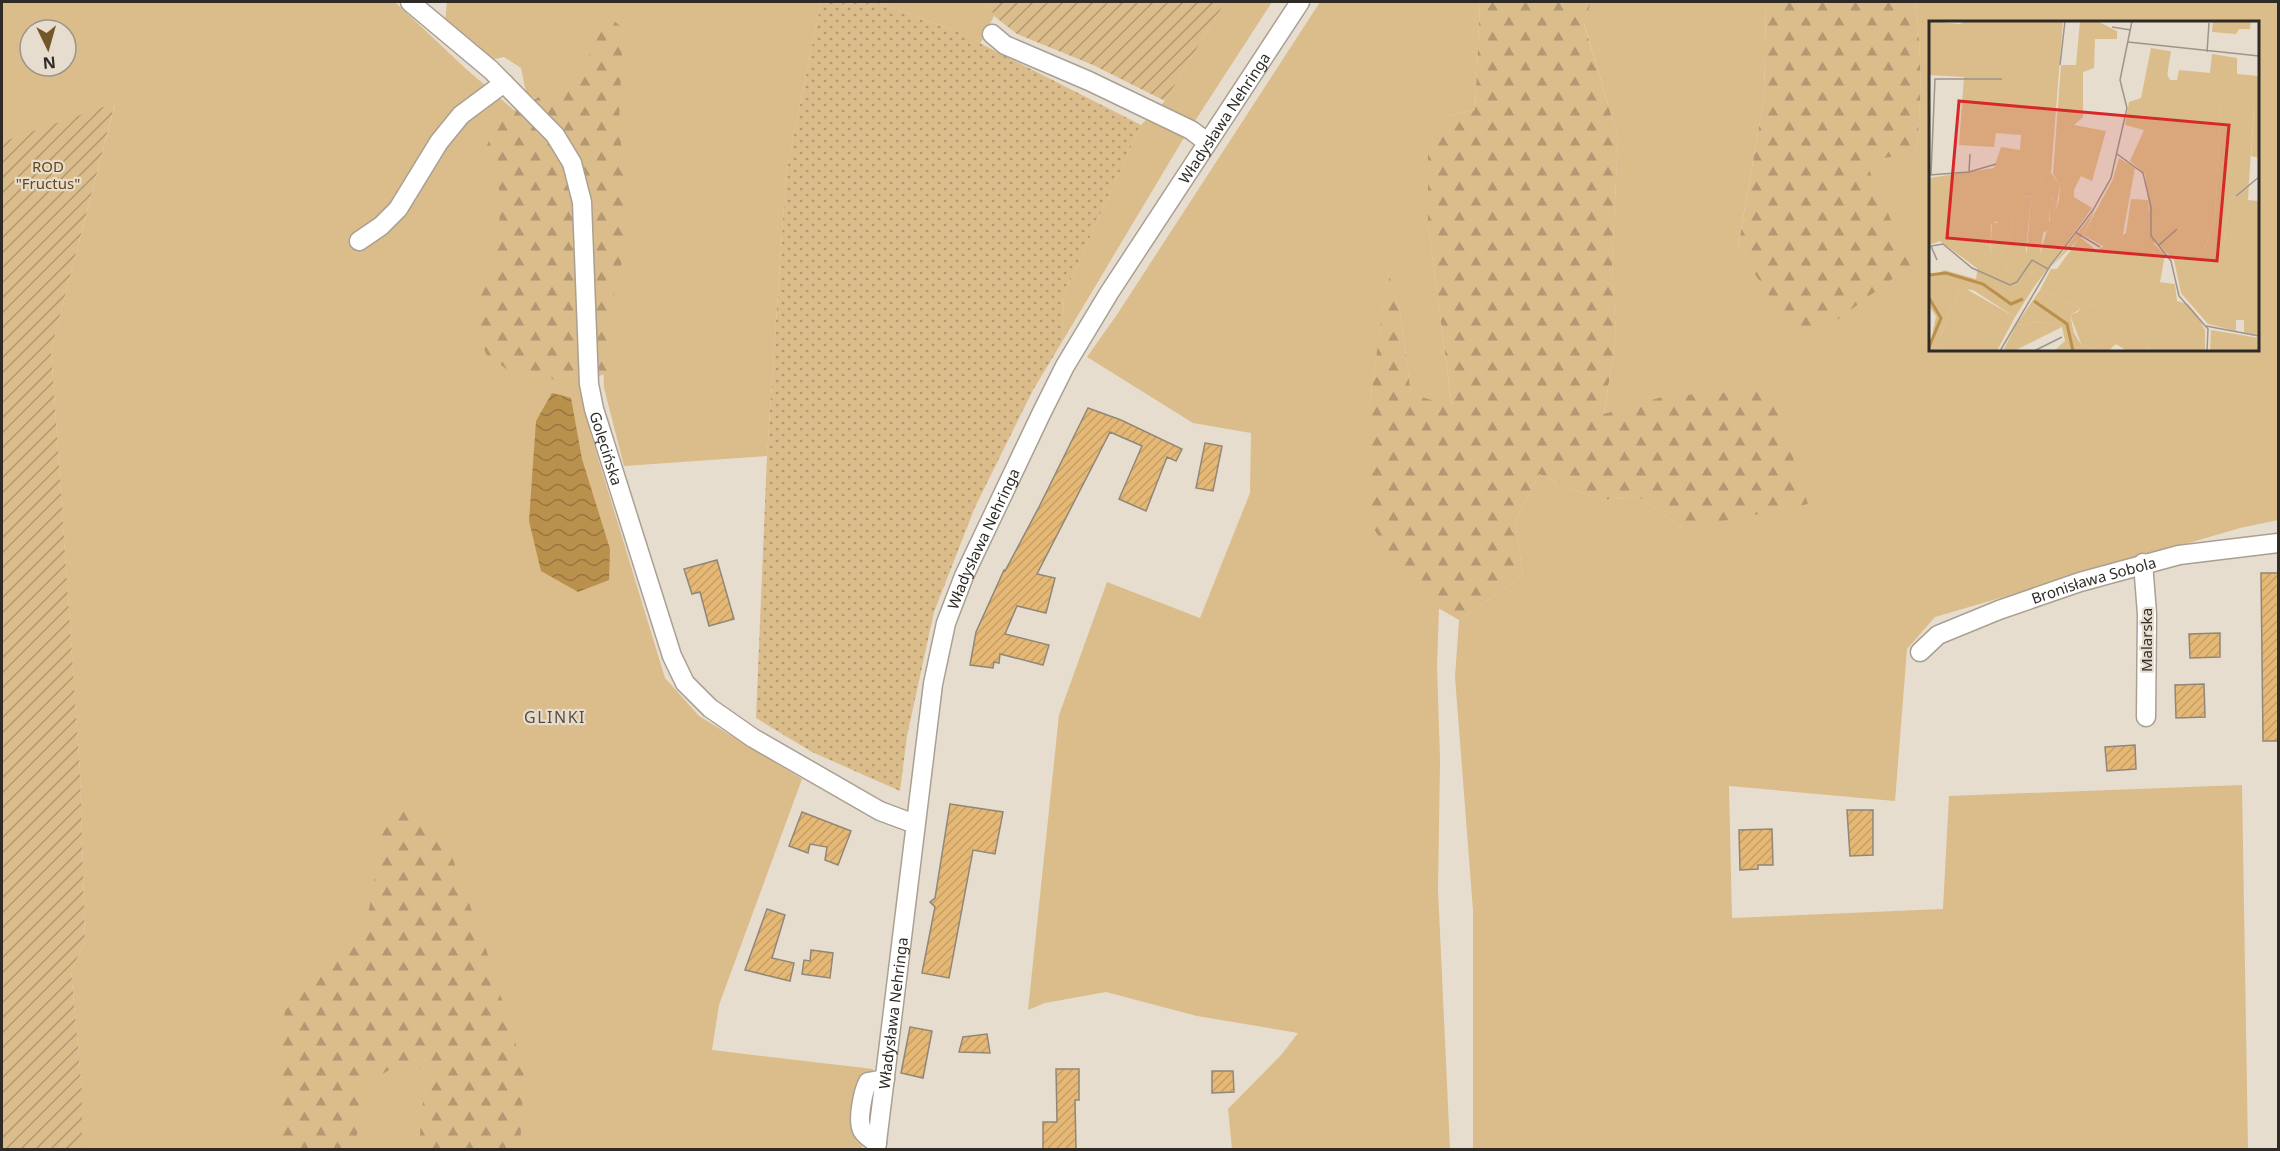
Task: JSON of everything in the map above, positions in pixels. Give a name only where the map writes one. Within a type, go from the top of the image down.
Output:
[{"type":"street","name":"Golęcińska","points":[[410,2],[491,70],[555,135],[572,163],[582,202],[589,384],[594,409],[672,656],[685,684],[710,708],[753,738],[880,811],[915,824]]},
{"type":"street","name":"Władysława Nehringa","points":[[877,1146],[934,674],[946,624],[964,576],[1073,352],[1099,308],[1300,2]]},
{"type":"street","points":[[992,34],[1005,45],[1089,81],[1191,130],[1207,142]]},
{"type":"street","points":[[359,242],[381,226],[398,209],[439,142],[461,115],[504,83]]},
{"type":"street","name":"Bronisława Sobola","points":[[1920,652],[1938,635],[1989,614],[2080,582],[2179,555],[2278,543]]},
{"type":"street","name":"Malarska","points":[[2143,563],[2147,614],[2146,717]]},
{"type":"green space","points":[[2,2],[395,2],[465,68],[552,143],[577,352],[591,435],[665,678],[699,716],[802,779],[719,1005],[712,1050],[873,1069],[862,1149],[82,1149],[82,1091],[71,970],[85,943],[80,771],[51,350],[115,104],[2,142]]},
{"type":"green space","points":[[447,2],[821,2],[786,174],[767,456],[624,466],[604,388],[600,270],[572,126],[526,92],[521,68],[504,57],[490,60],[445,22]]},
{"type":"green space","points":[[821,2],[875,2],[956,31],[1141,125],[1064,294],[1062,342],[1033,390],[975,507],[934,612],[907,736],[900,791],[812,752],[756,718],[767,456],[786,174]]},
{"type":"green space","points":[[875,2],[988,2],[994,16],[980,44],[956,31]]},
{"type":"green space","points":[[988,2],[1225,2],[1165,101],[1093,65],[1017,34],[994,16]]},
{"type":"green space","points":[[1225,2],[1272,2],[1182,141],[1062,342],[1064,294],[1141,125],[1165,101]]},
{"type":"green space","points":[[1320,2],[1480,2],[1475,110],[1442,117],[1428,147],[1428,223],[1452,407],[1411,394],[1400,311],[1388,274],[1369,409],[1417,596],[1439,608],[1438,889],[1450,1149],[1232,1149],[1228,1109],[1282,1054],[1298,1033],[1197,1016],[1106,992],[1045,1003],[1028,1010],[1059,715],[1107,582],[1200,618],[1250,493],[1251,433],[1193,423],[1087,357]]},
{"type":"green space","points":[[1480,2],[1591,2],[1584,24],[1618,138],[1612,262],[1616,336],[1604,414],[1665,396],[1771,390],[1808,504],[1684,529],[1639,497],[1599,500],[1539,474],[1515,521],[1523,576],[1459,620],[1417,596],[1372,526],[1369,409],[1388,272],[1400,311],[1411,394],[1452,406],[1428,223],[1428,146],[1442,117],[1475,110]]},
{"type":"green space","points":[[1591,2],[1766,2],[1764,98],[1738,247],[1865,160],[1916,153],[1920,77],[1915,2],[2278,2],[2278,520],[2240,528],[1935,617],[1907,649],[1895,801],[1729,786],[1732,918],[1943,909],[1949,796],[2242,785],[2248,1149],[1473,1149],[1473,910],[1455,677],[1459,620],[1523,576],[1515,521],[1539,474],[1599,500],[1639,497],[1684,529],[1665,396],[1604,415],[1616,336],[1612,262],[1618,138],[1584,23]]},
{"type":"green space","points":[[1766,2],[1915,2],[1919,40],[1919,115],[1916,153],[1865,161],[1911,265],[1802,346],[1738,248],[1764,98]]},
{"type":"green space","points":[[600,10],[623,28],[619,122],[625,188],[622,261],[612,302],[610,372],[568,388],[549,377],[516,376],[486,354],[473,319],[495,256],[502,198],[485,149],[501,117],[584,76]]},
{"type":"green space","name":"ROD \"Fructus\"","points":[[115,103],[51,350],[80,771],[85,943],[71,970],[82,1091],[82,1149],[2,1149],[2,142]]},
{"type":"green space","points":[[393,805],[441,827],[487,952],[524,1070],[520,1149],[419,1149],[427,1069],[400,1063],[367,1084],[354,1149],[281,1149],[280,1048],[285,1010],[364,935],[374,883],[377,830]]},
{"type":"water","points":[[552,393],[571,398],[582,459],[610,549],[609,580],[578,592],[541,571],[529,521],[536,421]]},
{"type":"building","points":[[1088,408],[1121,420],[1182,449],[1176,461],[1167,457],[1146,511],[1119,499],[1142,446],[1110,432],[1037,574],[1055,578],[1046,613],[1017,606],[1005,634],[1049,645],[1043,665],[1000,654],[999,663],[994,662],[993,668],[970,665],[976,632],[1004,570],[1039,507]]},
{"type":"building","points":[[1205,443],[1222,446],[1213,491],[1196,488]]},
{"type":"building","points":[[717,560],[734,619],[709,626],[700,592],[692,594],[684,569]]},
{"type":"building","points":[[2261,573],[2278,573],[2278,741],[2263,741]]},
{"type":"building","points":[[2220,633],[2220,657],[2190,658],[2189,634]]},
{"type":"building","points":[[2204,684],[2205,717],[2176,718],[2175,685]]},
{"type":"building","points":[[2135,745],[2136,769],[2107,771],[2105,747]]},
{"type":"building","points":[[950,804],[1003,812],[995,854],[973,850],[949,978],[922,973],[935,907],[930,902],[935,898]]},
{"type":"building","points":[[1847,810],[1873,810],[1873,855],[1850,856]]},
{"type":"building","points":[[802,812],[851,831],[838,865],[825,860],[827,847],[810,844],[808,853],[789,846]]},
{"type":"building","points":[[1772,829],[1773,865],[1758,865],[1758,869],[1740,870],[1739,830]]},
{"type":"building","points":[[767,909],[785,915],[772,958],[794,963],[790,981],[745,970]]},
{"type":"building","points":[[811,950],[833,953],[830,978],[802,974],[804,960],[810,961]]},
{"type":"building","points":[[910,1027],[932,1031],[923,1078],[901,1073]]},
{"type":"building","points":[[987,1034],[990,1053],[959,1052],[963,1037]]},
{"type":"building","points":[[1056,1069],[1079,1069],[1079,1100],[1075,1100],[1076,1149],[1043,1149],[1043,1122],[1057,1122]]},
{"type":"building","points":[[1212,1071],[1233,1071],[1234,1092],[1212,1093]]},
{"type":"district","name":"GLINKI","points":[[555,717]]}]
